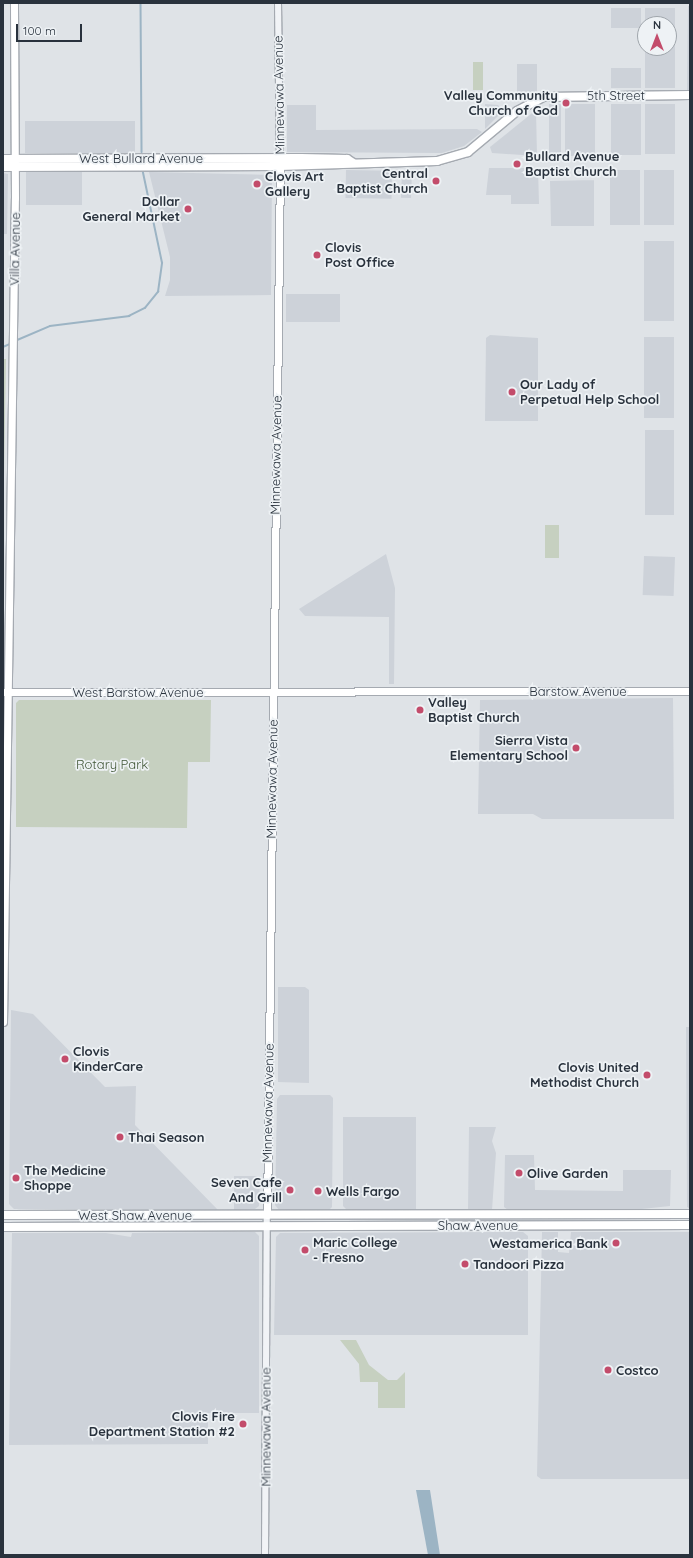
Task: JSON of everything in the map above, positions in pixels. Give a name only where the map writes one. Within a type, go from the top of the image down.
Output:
[{"type":"main road","name":"Villa Avenue","points":[[3,1022],[6,692],[16,163],[14,3]]},
{"type":"main road","name":"5th Street","points":[[280,162],[347,159],[352,162],[453,158],[476,147],[517,111],[543,97],[690,95]]},
{"type":"main road","name":"West Bullard Avenue","points":[[3,167],[16,163],[169,158],[250,158],[280,162]]},
{"type":"main road","points":[[126,166],[164,162],[169,158]]},
{"type":"main road","points":[[212,166],[217,162],[250,158]]},
{"type":"main road","name":"West Bullard Avenue","points":[[3,159],[16,163],[126,166],[212,166],[280,162]]},
{"type":"main road","name":"Minnewawa Avenue","points":[[267,1215],[280,162]]},
{"type":"main road","name":"Barstow Avenue","points":[[273,692],[690,691]]},
{"type":"main road","name":"West Barstow Avenue","points":[[6,692],[273,692]]},
{"type":"main road","name":"Shaw Avenue","points":[[267,1215],[690,1214]]},
{"type":"main road","name":"West Shaw Avenue","points":[[3,1215],[267,1215]]},
{"type":"main road","points":[[419,1225],[423,1221],[439,1220],[441,1215]]},
{"type":"main road","points":[[444,1225],[449,1220],[499,1215]]},
{"type":"main road","points":[[630,1224],[634,1220],[676,1220],[679,1215]]},
{"type":"main road","points":[[83,1226],[89,1222],[127,1222],[130,1216]]},
{"type":"main road","points":[[134,1226],[139,1221],[184,1220],[191,1216]]},
{"type":"main road","points":[[680,1224],[690,1219]]},
{"type":"main road","name":"Shaw Avenue","points":[[267,1227],[630,1224],[690,1225]]},
{"type":"main road","name":"West Shaw Avenue","points":[[3,1227],[267,1227]]},
{"type":"street","name":"Minnewawa Avenue","points":[[278,3],[280,162]]},
{"type":"street","name":"Minnewawa Avenue","points":[[265,1555],[267,1215]]},
{"type":"shaded area","points":[[688,6],[690,6],[690,90],[687,90]]},
{"type":"shaded area","points":[[611,8],[641,8],[641,16],[637,16],[637,28],[611,28]]},
{"type":"shaded area","points":[[645,8],[675,8],[675,16],[645,16]]},
{"type":"shaded area","points":[[645,56],[675,56],[675,88],[645,88]]},
{"type":"shaded area","points":[[517,64],[537,64],[537,92],[517,92]]},
{"type":"shaded area","points":[[611,68],[641,68],[641,88],[611,88]]},
{"type":"shaded area","points":[[485,104],[498,105],[503,111],[485,129]]},
{"type":"shaded area","points":[[549,104],[561,104],[561,156],[549,156]]},
{"type":"shaded area","points":[[565,104],[595,104],[595,156],[565,156]]},
{"type":"shaded area","points":[[611,104],[641,104],[641,155],[611,155]]},
{"type":"shaded area","points":[[645,104],[675,104],[675,154],[645,154]]},
{"type":"shaded area","points":[[287,105],[316,105],[316,130],[477,129],[482,132],[464,146],[442,153],[287,152]]},
{"type":"shaded area","points":[[536,110],[537,156],[492,153],[490,147]]},
{"type":"shaded area","points":[[25,121],[135,121],[135,153],[25,153]]},
{"type":"shaded area","points":[[489,168],[538,168],[539,204],[511,204],[511,195],[486,195]]},
{"type":"shaded area","points":[[346,170],[392,171],[392,199],[346,198]]},
{"type":"shaded area","points":[[402,170],[412,170],[411,198],[401,198]]},
{"type":"shaded area","points":[[610,170],[640,170],[640,225],[610,225]]},
{"type":"shaded area","points":[[644,170],[674,170],[674,225],[644,225]]},
{"type":"shaded area","points":[[26,172],[82,172],[82,205],[26,205]]},
{"type":"shaded area","points":[[149,172],[272,175],[271,295],[165,296],[170,280],[170,257]]},
{"type":"shaded area","points":[[3,173],[8,174],[7,234],[3,234]]},
{"type":"shaded area","points":[[594,180],[594,226],[551,226],[550,181]]},
{"type":"shaded area","points":[[644,241],[674,241],[674,321],[644,321]]},
{"type":"shaded area","points":[[286,294],[340,294],[340,322],[286,322]]},
{"type":"shaded area","name":"Our Lady of Perpetual Help School","points":[[490,335],[538,338],[538,421],[485,421],[486,338]]},
{"type":"shaded area","points":[[644,337],[674,337],[674,418],[644,418]]},
{"type":"shaded area","points":[[645,430],[674,430],[674,515],[645,515]]},
{"type":"shaded area","points":[[386,554],[395,588],[394,684],[389,684],[389,617],[305,616],[299,609]]},
{"type":"shaded area","points":[[644,556],[675,557],[674,596],[643,595]]},
{"type":"shaded area","name":"Sierra Vista Elementary School","points":[[673,698],[674,819],[542,819],[533,814],[478,814],[480,700]]},
{"type":"shaded area","points":[[278,987],[305,987],[309,990],[309,1083],[278,1082]]},
{"type":"shaded area","points":[[11,1010],[33,1014],[105,1087],[136,1086],[135,1125],[218,1210],[14,1209],[9,1204]]},
{"type":"shaded area","points":[[686,1027],[690,1027],[690,1209],[687,1207]]},
{"type":"shaded area","points":[[280,1095],[330,1095],[333,1098],[332,1207],[329,1210],[279,1210],[275,1205],[277,1099]]},
{"type":"shaded area","points":[[343,1117],[416,1117],[416,1210],[347,1210],[343,1206]]},
{"type":"shaded area","points":[[469,1127],[496,1127],[492,1141],[496,1153],[492,1210],[468,1210]]},
{"type":"shaded area","points":[[505,1155],[534,1155],[535,1190],[623,1191],[623,1170],[671,1170],[670,1206],[623,1211],[508,1210],[504,1207]]},
{"type":"shaded area","points":[[234,1176],[260,1176],[259,1206],[255,1209],[234,1210]]},
{"type":"shaded area","points":[[255,1232],[259,1236],[259,1413],[208,1413],[208,1444],[9,1445],[12,1233],[106,1233],[131,1237],[132,1233]]},
{"type":"shaded area","points":[[523,1232],[528,1236],[528,1335],[274,1335],[276,1237],[280,1233]]},
{"type":"shaded area","points":[[542,1232],[558,1232],[558,1252],[569,1253],[571,1232],[690,1232],[690,1479],[541,1479],[537,1476]]},
{"type":"green space","points":[[473,62],[483,62],[483,90],[473,90]]},
{"type":"green space","points":[[3,359],[6,359],[3,537]]},
{"type":"green space","points":[[545,525],[559,525],[559,558],[545,558]]},
{"type":"green space","name":"Rotary Park","points":[[19,700],[211,700],[210,762],[188,762],[187,828],[16,827],[16,703]]},
{"type":"green space","points":[[340,1340],[356,1340],[369,1365],[388,1380],[397,1380],[405,1372],[405,1408],[378,1408],[378,1382],[360,1382],[359,1364]]},
{"type":"water","points":[[416,1490],[430,1490],[440,1555],[428,1555]]},
{"type":"waterway","points":[[141,3],[142,152]]},
{"type":"waterway","points":[[15,341],[50,326],[129,316],[145,308],[158,292],[162,263],[143,173]]},
{"type":"waterway","points":[[3,347],[10,344]]},
{"type":"place","name":"Valley Community Church of God","points":[[566,103]]},
{"type":"place","name":"Bullard Avenue Baptist Church","points":[[517,164]]},
{"type":"place","name":"Central Baptist Church","points":[[436,181]]},
{"type":"place","name":"Clovis Art Gallery","points":[[257,184]]},
{"type":"place","name":"Dollar General Market","points":[[188,209]]},
{"type":"place","name":"Clovis Post Office","points":[[317,255]]},
{"type":"place","name":"Our Lady of Perpetual Help School","points":[[512,392]]},
{"type":"place","name":"Valley Baptist Church","points":[[420,710]]},
{"type":"place","name":"Sierra Vista Elementary School","points":[[576,748]]},
{"type":"place","name":"Clovis KinderCare","points":[[65,1059]]},
{"type":"place","name":"Clovis United Methodist Church","points":[[647,1075]]},
{"type":"place","name":"Thai Season","points":[[120,1137]]},
{"type":"place","name":"Olive Garden","points":[[519,1173]]},
{"type":"place","name":"The Medicine Shoppe","points":[[16,1178]]},
{"type":"place","name":"Seven Cafe And Grill","points":[[290,1190]]},
{"type":"place","name":"Wells Fargo","points":[[318,1191]]},
{"type":"place","name":"Westamerica Bank","points":[[616,1243]]},
{"type":"place","name":"Maric College - Fresno","points":[[305,1250]]},
{"type":"place","name":"Tandoori Pizza","points":[[465,1264]]},
{"type":"place","name":"Costco","points":[[608,1370]]},
{"type":"place","name":"Clovis Fire Department Station #2","points":[[243,1424]]}]
